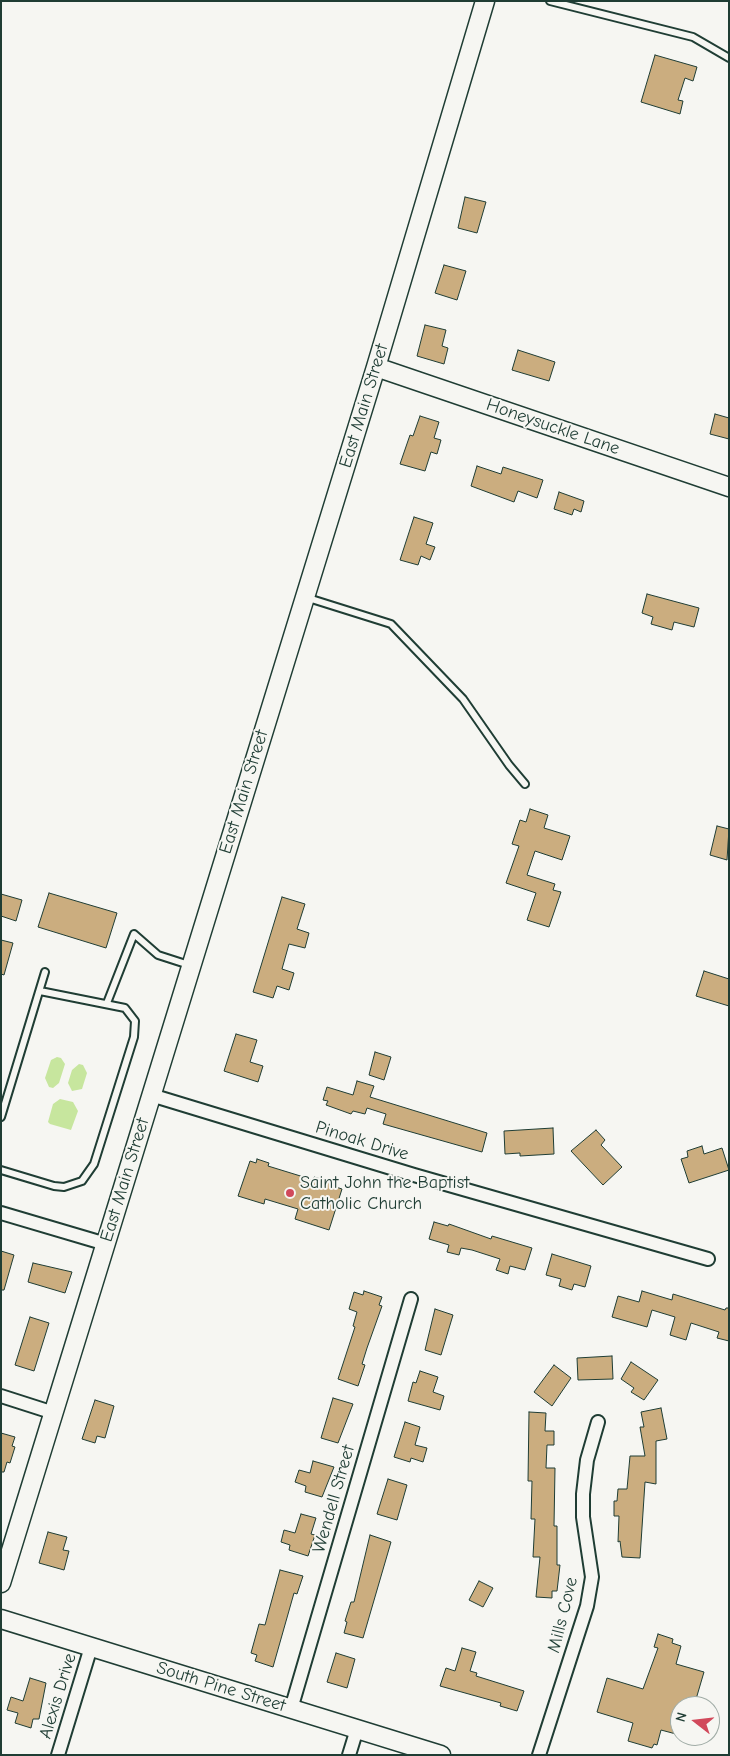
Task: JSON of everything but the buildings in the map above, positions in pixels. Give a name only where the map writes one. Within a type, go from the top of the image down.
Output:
[{"type":"street","name":"East Main Street","points":[[1,1583],[190,965],[376,367],[485,1]]},
{"type":"street","name":"Honeysuckle Lane","points":[[376,367],[729,487]]},
{"type":"street","name":"Pinoak Drive","points":[[151,1096],[708,1259]]},
{"type":"street","points":[[1,1213],[106,1244]]},
{"type":"street","name":"Wendell Street","points":[[291,1709],[411,1299]]},
{"type":"street","points":[[1,1396],[54,1412]]},
{"type":"street","name":"Mills Cove","points":[[539,1755],[587,1606],[592,1577],[583,1517],[583,1494],[587,1460],[598,1422]]},
{"type":"street","name":"South Pine Street","points":[[1,1619],[441,1755]]},
{"type":"street","name":"Alexis Drive","points":[[58,1755],[91,1648]]},
{"type":"street","points":[[349,1755],[356,1729]]},
{"type":"lane","points":[[550,1],[693,37],[729,58]]},
{"type":"lane","points":[[304,597],[391,624],[463,699],[508,765],[525,784]]},
{"type":"lane","points":[[107,1003],[134,934],[158,954],[190,965]]},
{"type":"lane","points":[[1,1117],[45,972]]},
{"type":"lane","points":[[1,1170],[64,1187],[82,1180],[89,1173],[136,1029],[135,1021],[125,1008],[40,991]]},
{"type":"green space","points":[[57,1057],[61,1058],[65,1064],[59,1083],[53,1088],[49,1087],[45,1078],[51,1060]]},
{"type":"green space","points":[[79,1064],[83,1065],[87,1073],[82,1089],[72,1091],[68,1083],[72,1070]]},
{"type":"green space","points":[[60,1099],[73,1102],[78,1111],[71,1130],[48,1122],[53,1104]]},
{"type":"place","name":"Saint John the Baptist Catholic Church","points":[[290,1193]]}]
